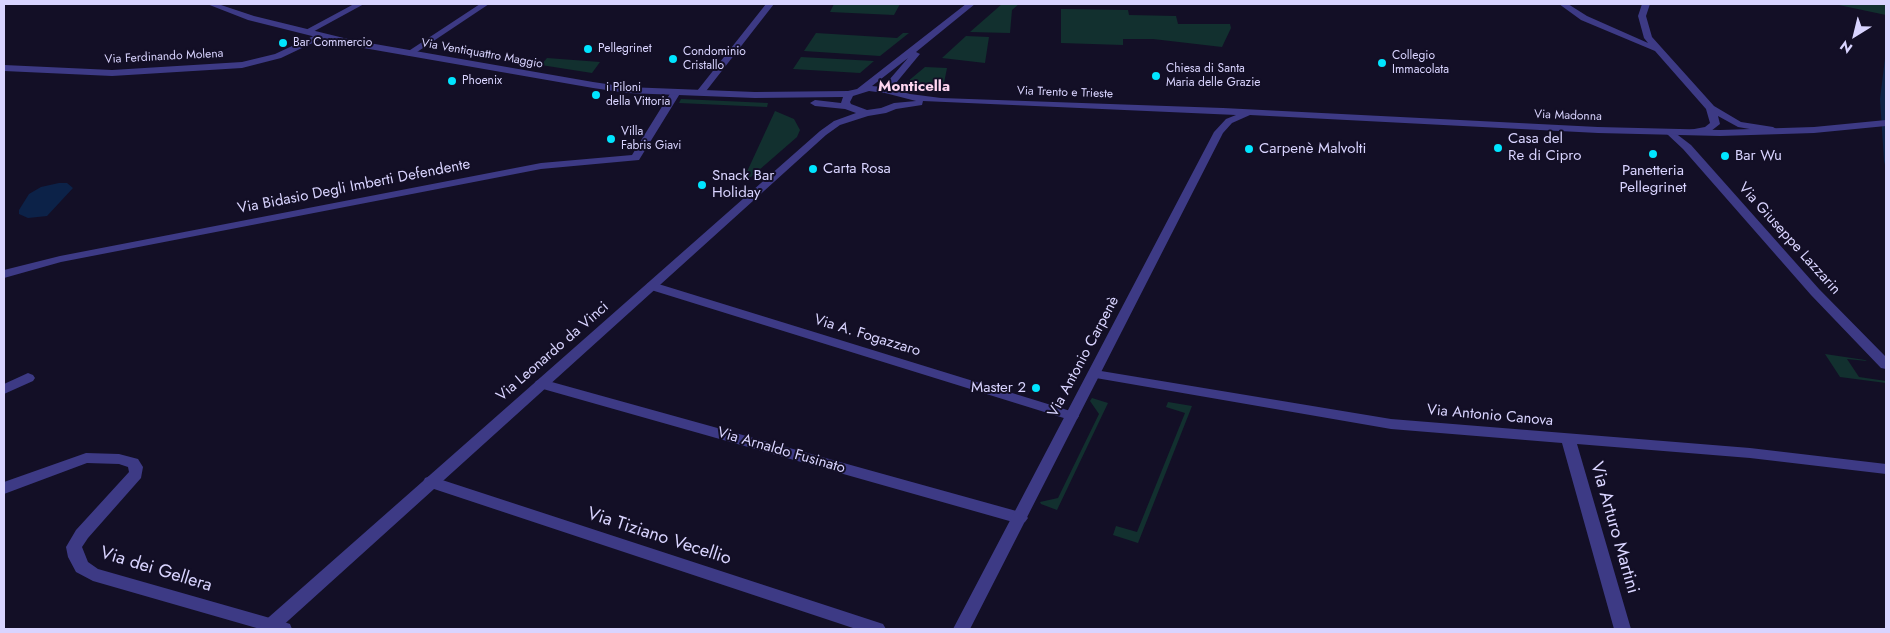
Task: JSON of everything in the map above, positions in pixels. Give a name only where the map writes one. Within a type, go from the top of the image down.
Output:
[{"type":"street","name":"Via Ventiquattro Maggio","points":[[211,4],[224,5],[320,36],[408,54],[627,90],[755,95],[849,94]]},
{"type":"street","points":[[306,32],[360,4]]},
{"type":"street","points":[[700,93],[770,4]]},
{"type":"street","points":[[860,90],[940,30],[971,4]]},
{"type":"street","points":[[1563,4],[1589,20],[1641,42],[1661,54]]},
{"type":"street","points":[[1646,4],[1642,16],[1648,38],[1711,108],[1738,124],[1787,132]]},
{"type":"street","points":[[408,54],[483,5]]},
{"type":"street","points":[[894,106],[897,100],[890,92],[891,81],[940,30]]},
{"type":"street","name":"Via Ferdinando Molena","points":[[4,68],[93,73],[242,66],[278,56],[320,36]]},
{"type":"street","name":"Via Trento e Trieste","points":[[849,94],[860,90],[890,92],[941,102]]},
{"type":"street","name":"Via Bidasio Degli Imberti Defendente","points":[[4,274],[60,259],[541,166],[635,158],[676,92]]},
{"type":"street","points":[[849,94],[845,102],[847,106],[867,113]]},
{"type":"street","name":"Via Ventiquattro Maggio","points":[[755,95],[785,101],[847,106]]},
{"type":"street","name":"Via Trento e Trieste","points":[[867,113],[883,111],[894,106],[941,102],[1248,113]]},
{"type":"street","points":[[1692,132],[1708,129],[1715,124],[1711,108]]},
{"type":"street","name":"Via Trento e Trieste","points":[[1188,110],[1216,123],[1219,132]]},
{"type":"street","name":"Via Leonardo da Vinci","points":[[274,628],[430,482],[823,133],[837,123],[867,113]]},
{"type":"street","name":"Via Madonna","points":[[1248,113],[1670,132],[1787,132],[1881,124]]},
{"type":"street","name":"Via Antonio Carpenè","points":[[961,629],[1219,132],[1229,121],[1248,113]]},
{"type":"street","name":"Via Giuseppe Lazzarin","points":[[1670,132],[1686,147],[1815,292],[1886,365]]},
{"type":"street","name":"Via A. Fogazzaro","points":[[652,286],[1072,416]]},
{"type":"street","name":"Via Antonio Canova","points":[[1095,374],[1391,424],[1758,454],[1886,470]]},
{"type":"street","points":[[4,390],[28,378]]},
{"type":"street","name":"Via Arnaldo Fusinato","points":[[541,384],[1020,518]]},
{"type":"street","name":"Via Arturo Martini","points":[[1568,438],[1622,629]]},
{"type":"street","name":"Via dei Gellera","points":[[4,488],[86,458],[119,459],[133,463],[136,468],[136,474],[82,534],[74,547],[76,557],[82,567],[93,574],[274,628]]},
{"type":"street","name":"Via Tiziano Vecellio","points":[[430,482],[877,629]]},
{"type":"green space","points":[[834,4],[900,4],[894,15],[830,12]]},
{"type":"green space","points":[[1002,4],[1019,4],[1012,10],[1010,33],[970,32]]},
{"type":"green space","points":[[1834,4],[1886,4],[1886,15]]},
{"type":"green space","points":[[1061,9],[1128,10],[1129,15],[1176,16],[1178,24],[1230,24],[1231,28],[1222,47],[1153,39],[1123,39],[1123,45],[1061,43]]},
{"type":"green space","points":[[816,33],[897,38],[903,33],[909,33],[880,56],[804,51]]},
{"type":"green space","points":[[966,36],[989,37],[985,63],[942,58]]},
{"type":"green space","points":[[801,57],[874,61],[860,73],[793,69]]},
{"type":"green space","points":[[547,58],[600,62],[592,73],[541,65]]},
{"type":"green space","points":[[925,67],[947,68],[944,83],[935,86],[933,92],[908,88],[907,82]]},
{"type":"green space","points":[[681,99],[768,103],[767,107],[679,103]]},
{"type":"green space","points":[[775,111],[794,119],[800,130],[797,137],[751,177],[745,176]]},
{"type":"green space","points":[[1825,354],[1865,360],[1867,361],[1847,359],[1859,377],[1886,381],[1886,383],[1840,377]]},
{"type":"green space","points":[[1092,398],[1108,403],[1057,510],[1041,504],[1040,502],[1058,498],[1099,414],[1090,401]]},
{"type":"green space","points":[[1168,402],[1192,406],[1138,543],[1113,535],[1116,526],[1137,532],[1185,413],[1166,407]]},
{"type":"water","points":[[1886,50],[1886,169],[1880,99]]},
{"type":"water","points":[[67,183],[73,188],[47,216],[28,218],[19,214],[19,210],[29,194],[41,187]]},
{"type":"place","name":"Bar Commercio","points":[[283,43]]},
{"type":"place","name":"Pellegrinet","points":[[588,49]]},
{"type":"place","name":"Condominio Cristallo","points":[[673,59]]},
{"type":"place","name":"Collegio Immacolata","points":[[1382,63]]},
{"type":"place","name":"Chiesa di Santa Maria delle Grazie","points":[[1156,76]]},
{"type":"place","name":"Phoenix","points":[[452,81]]},
{"type":"place","name":"i Piloni della Vittoria","points":[[596,95]]},
{"type":"place","name":"Villa Fabris Giavi","points":[[611,139]]},
{"type":"place","name":"Casa del Re di Cipro","points":[[1498,148]]},
{"type":"place","name":"Carpenè Malvolti","points":[[1249,149]]},
{"type":"place","name":"Panetteria Pellegrinet","points":[[1653,154]]},
{"type":"place","name":"Bar Wu","points":[[1725,156]]},
{"type":"place","name":"Carta Rosa","points":[[813,169]]},
{"type":"place","name":"Snack Bar Holiday","points":[[702,185]]},
{"type":"place","name":"Master 2","points":[[1036,388]]},
{"type":"district","name":"Monticella","points":[[914,87]]}]
